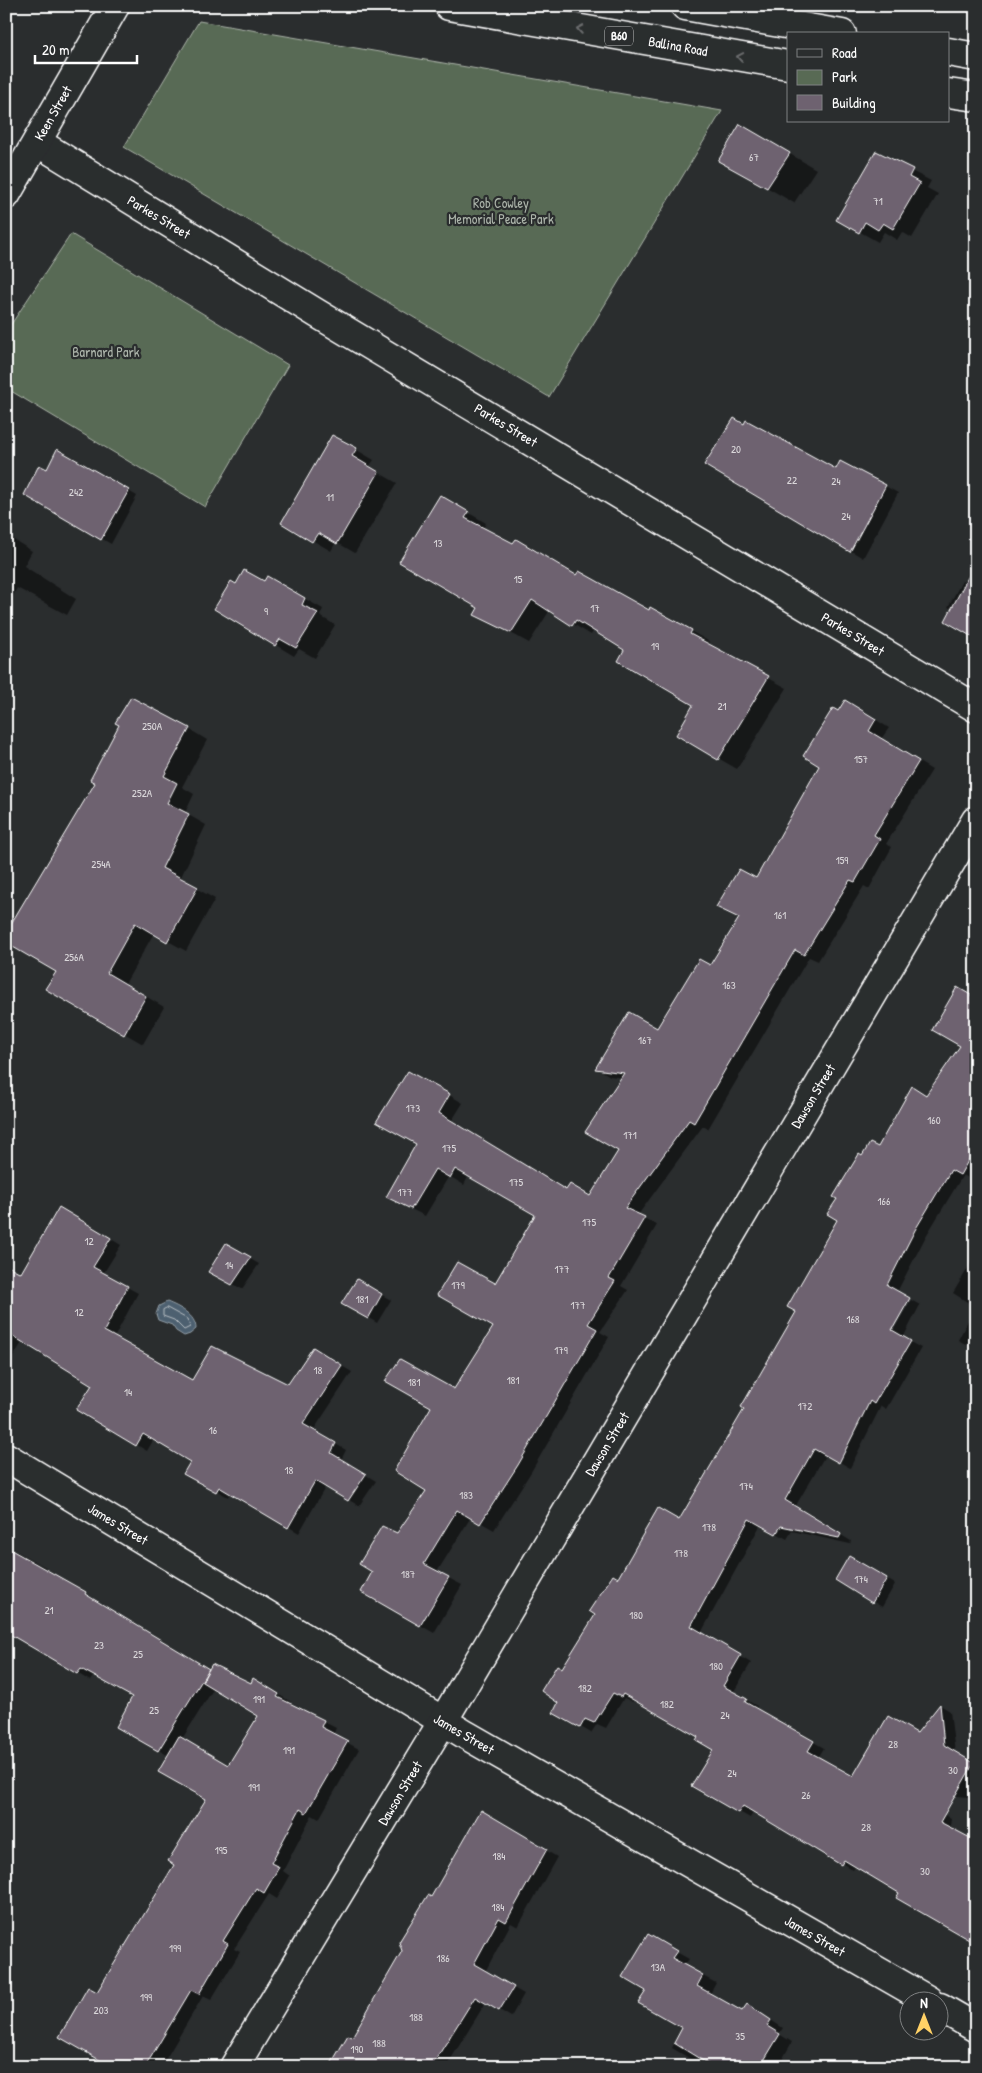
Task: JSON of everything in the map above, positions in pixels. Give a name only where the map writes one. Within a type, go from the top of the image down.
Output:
[{"type":"street","name":"Keen Street","points":[[6,194],[115,6]]},
{"type":"street","name":"Ballina Road","points":[[449,6],[787,65]]},
{"type":"street","points":[[685,6],[831,32]]},
{"type":"street","points":[[950,52],[976,57]]},
{"type":"street","points":[[950,93],[976,98]]},
{"type":"street","name":"Parkes Street","points":[[36,142],[318,314],[976,708]]},
{"type":"street","name":"Dawson Street","points":[[234,2067],[443,1722],[976,820]]},
{"type":"street","name":"James Street","points":[[6,1457],[443,1722],[911,1990]]},
{"type":"street","points":[[950,2013],[976,2028]]},
{"type":"green space","name":"Rob Cowley Memorial Peace Park","points":[[199,21],[722,111],[549,397],[124,147]]},
{"type":"green space","name":"Barnard Park","points":[[71,234],[288,365],[205,507],[6,388],[6,332]]},
{"type":"water","points":[[167,1302],[190,1316],[196,1329],[184,1336],[176,1331],[172,1325],[158,1320],[156,1314],[159,1306]]},
{"type":"building","points":[[740,124],[790,153],[767,188],[718,161]]},
{"type":"building","points":[[876,151],[913,169],[909,177],[920,183],[893,229],[883,223],[878,230],[865,222],[859,233],[836,220]]},
{"type":"building","points":[[734,418],[744,424],[746,420],[836,469],[840,461],[886,485],[850,552],[704,465]]},
{"type":"building","points":[[332,435],[357,448],[352,456],[379,472],[337,544],[318,533],[312,542],[281,523]]},
{"type":"building","points":[[57,449],[129,490],[101,540],[24,495],[39,465],[47,469]]},
{"type":"building","points":[[440,495],[469,512],[465,518],[513,543],[516,539],[576,575],[579,571],[649,610],[650,607],[692,630],[690,634],[769,676],[718,760],[676,735],[693,705],[618,661],[624,650],[576,620],[572,626],[532,600],[511,633],[474,615],[478,608],[399,562]]},
{"type":"building","points":[[976,562],[976,639],[945,621]]},
{"type":"building","points":[[244,570],[264,581],[267,576],[305,598],[302,605],[318,613],[296,648],[280,639],[275,646],[214,609],[231,581],[236,584]]},
{"type":"building","points":[[131,697],[190,728],[164,776],[177,783],[167,803],[189,814],[162,868],[198,887],[167,942],[135,923],[107,973],[146,996],[124,1035],[45,989],[56,972],[6,943],[6,932],[95,783],[90,780],[119,725],[115,723]]},
{"type":"building","points":[[845,700],[876,719],[869,731],[919,761],[874,835],[880,839],[855,882],[850,880],[804,955],[795,950],[694,1123],[689,1120],[625,1208],[645,1217],[609,1278],[615,1281],[588,1324],[597,1329],[518,1465],[480,1524],[457,1510],[424,1564],[449,1577],[420,1626],[361,1592],[372,1572],[359,1564],[382,1526],[397,1533],[426,1491],[394,1471],[431,1407],[385,1381],[400,1359],[454,1389],[493,1327],[437,1295],[457,1262],[495,1283],[535,1215],[455,1169],[450,1178],[435,1169],[411,1209],[386,1197],[416,1144],[376,1122],[408,1071],[450,1094],[439,1113],[566,1190],[570,1184],[590,1196],[618,1151],[585,1132],[624,1073],[595,1069],[629,1012],[657,1028],[699,959],[710,965],[739,918],[716,907],[739,869],[756,878],[819,766],[803,756],[833,708],[838,711]]},
{"type":"building","points":[[957,987],[976,998],[976,1147],[960,1175],[951,1170],[915,1230],[887,1285],[910,1298],[892,1330],[911,1341],[874,1404],[870,1401],[839,1463],[814,1449],[785,1500],[841,1534],[839,1538],[781,1526],[776,1534],[749,1519],[691,1626],[741,1655],[723,1686],[747,1699],[745,1702],[814,1741],[808,1751],[853,1776],[888,1716],[917,1733],[940,1704],[944,1745],[974,1763],[940,1822],[976,1841],[976,1944],[896,1898],[899,1893],[844,1860],[841,1865],[743,1806],[738,1813],[691,1786],[713,1750],[696,1740],[698,1737],[623,1694],[621,1697],[613,1693],[594,1723],[585,1719],[580,1728],[553,1713],[558,1703],[541,1691],[557,1665],[562,1668],[595,1615],[589,1611],[613,1575],[618,1578],[658,1508],[679,1520],[744,1409],[741,1407],[796,1312],[787,1307],[837,1220],[827,1214],[837,1199],[833,1197],[859,1154],[862,1156],[870,1143],[878,1147],[912,1086],[926,1095],[960,1046],[932,1030]]},
{"type":"building","points":[[59,1207],[111,1238],[93,1267],[128,1286],[104,1331],[192,1380],[212,1346],[288,1384],[313,1347],[342,1365],[303,1424],[336,1443],[331,1453],[366,1474],[348,1501],[315,1481],[288,1528],[219,1487],[216,1492],[183,1474],[190,1462],[143,1434],[136,1446],[76,1410],[92,1385],[6,1332],[6,1265],[21,1273]]},
{"type":"building","points":[[226,1243],[251,1257],[232,1285],[208,1272]]},
{"type":"building","points":[[357,1279],[382,1294],[368,1319],[341,1304]]},
{"type":"building","points":[[6,1547],[86,1592],[85,1594],[209,1669],[158,1751],[116,1727],[132,1697],[81,1669],[77,1674],[6,1632]]},
{"type":"building","points":[[849,1556],[887,1578],[872,1603],[835,1580]]},
{"type":"building","points":[[212,1664],[251,1683],[253,1678],[279,1694],[277,1697],[324,1720],[321,1727],[348,1741],[306,1813],[300,1809],[271,1863],[279,1867],[264,1893],[256,1888],[223,1941],[228,1944],[199,1994],[191,1990],[145,2067],[112,2067],[59,2037],[88,1987],[97,1992],[174,1865],[168,1861],[206,1799],[158,1772],[179,1736],[228,1765],[258,1716],[202,1682]]},
{"type":"building","points":[[481,1810],[547,1849],[506,1922],[499,1918],[474,1964],[514,1987],[499,2011],[475,1997],[431,2067],[329,2067],[348,2035],[352,2037],[402,1951],[399,1942],[428,1895],[431,1897]]},
{"type":"building","points":[[648,1934],[677,1951],[672,1958],[703,1975],[697,1986],[742,2011],[747,2004],[771,2020],[767,2026],[780,2034],[760,2067],[713,2067],[674,2043],[682,2028],[638,2003],[646,1991],[622,1977]]}]
